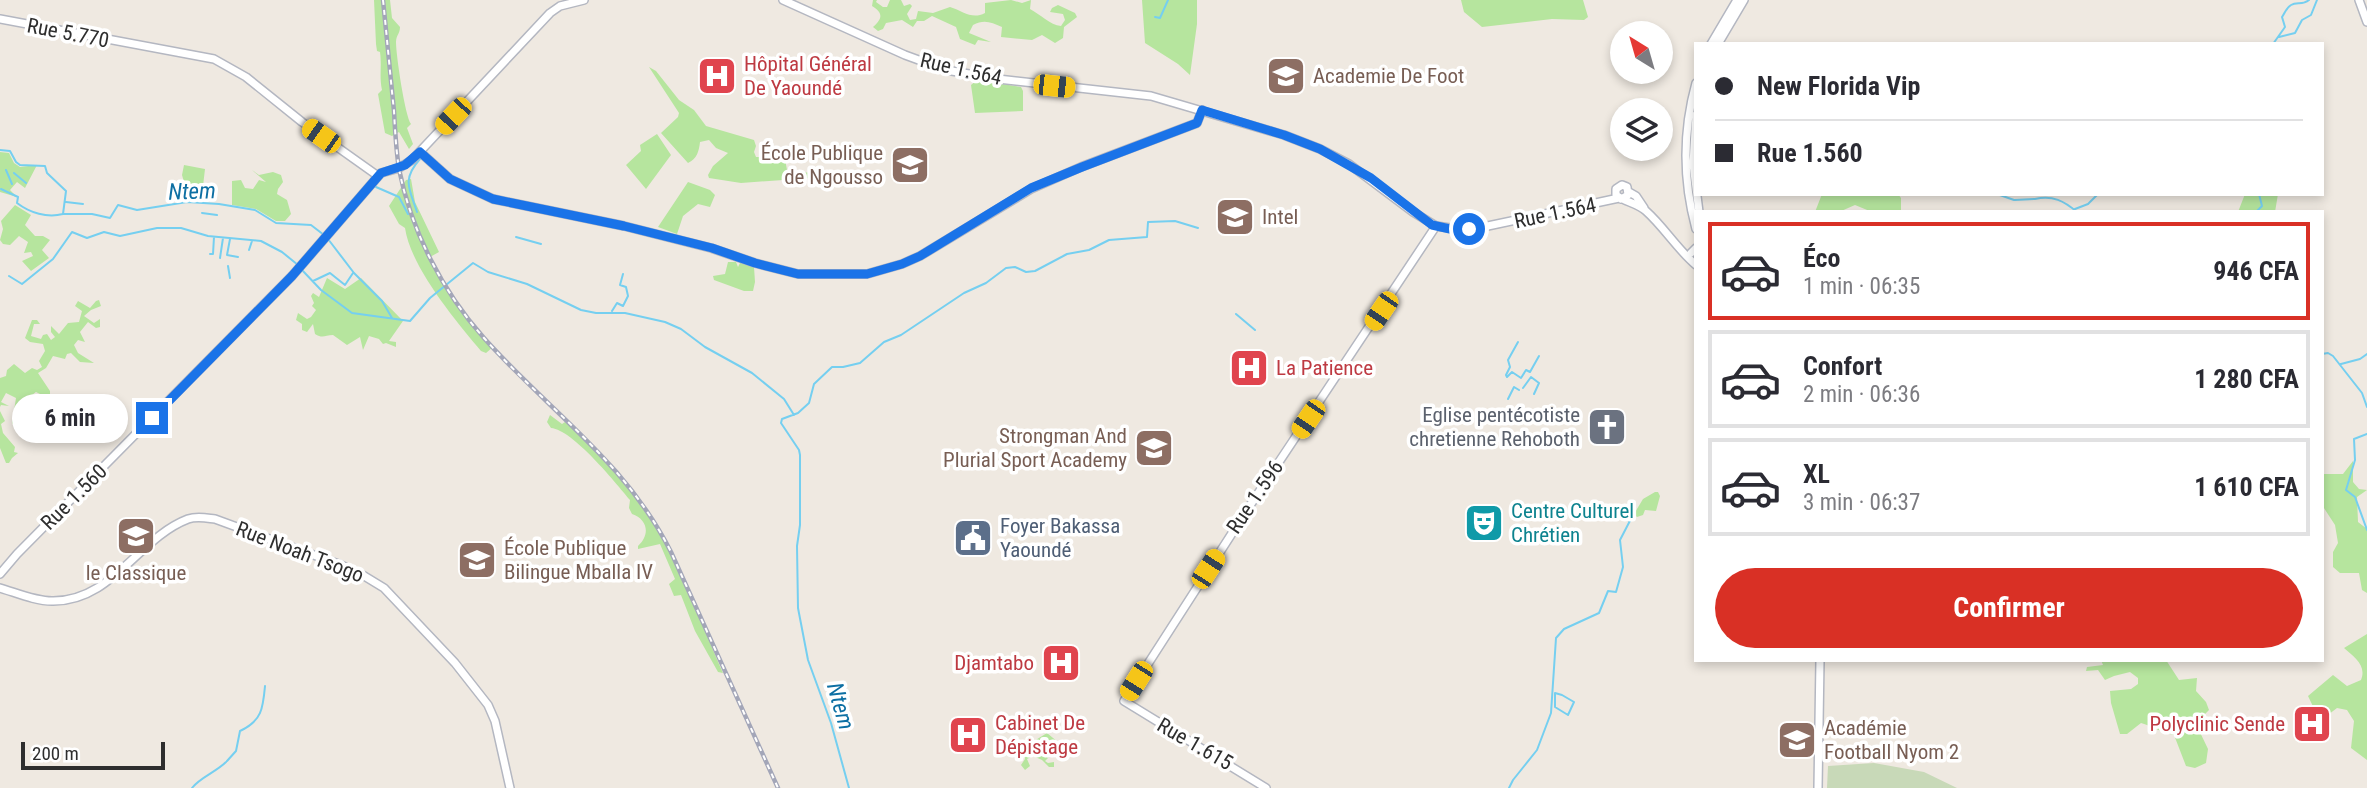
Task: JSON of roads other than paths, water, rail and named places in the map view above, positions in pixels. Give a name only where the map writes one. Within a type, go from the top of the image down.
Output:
[{"type":"main road","points":[[378,176],[405,165],[420,152],[550,13],[560,6],[583,0]]},
{"type":"main road","name":"Rue 1.564","points":[[783,0],[905,55],[946,70],[988,78],[1151,96],[1284,135],[1349,163],[1413,212],[1436,226],[1457,229],[1483,227],[1618,196],[1647,212],[1694,263]]},
{"type":"main road","points":[[1712,42],[1737,0]]},
{"type":"main road","points":[[1719,42],[1744,0]]},
{"type":"main road","points":[[2360,4],[2367,22]]},
{"type":"main road","name":"Rue 5.770","points":[[0,19],[214,59],[246,77],[302,122],[378,176]]},
{"type":"main road","points":[[1694,95],[1686,144],[1687,181],[1696,207]]},
{"type":"main road","points":[[420,152],[450,179],[493,199],[624,226],[712,248],[798,274],[867,274],[920,256],[1031,188],[1197,123],[1202,110]]},
{"type":"main road","points":[[1694,144],[1694,174]]},
{"type":"main road","name":"Rue 1.560","points":[[0,574],[292,276],[378,176]]},
{"type":"main road","points":[[1629,192],[1625,198],[1618,196],[1617,186],[1627,187],[1647,212]]},
{"type":"main road","name":"Rue 1.596","points":[[1124,701],[1252,501],[1436,226]]},
{"type":"main road","points":[[1682,251],[1694,252]]},
{"type":"main road","name":"Rue Noah Tsogo","points":[[0,588],[51,601],[85,594],[100,587],[170,530],[198,517],[215,519],[341,565],[374,580],[394,597],[481,693],[495,720],[510,788]]},
{"type":"main road","points":[[1818,788],[1820,662]]},
{"type":"main road","name":"Rue 1.615","points":[[1124,701],[1266,788]]},
{"type":"waterway","points":[[1155,17],[1160,18],[1168,0]]},
{"type":"waterway","points":[[2274,42],[2285,27],[2282,17],[2288,8],[2309,0]]},
{"type":"waterway","points":[[2279,37],[2295,33],[2302,20],[2311,15],[2317,0]]},
{"type":"waterway","name":"Ntem","points":[[0,150],[10,151],[20,165],[45,166],[47,173],[66,191],[63,214],[92,214],[110,218],[118,205],[137,210],[187,202],[219,204],[255,210],[276,223],[311,225],[324,235]]},
{"type":"waterway","points":[[417,212],[409,179],[420,159]]},
{"type":"waterway","points":[[6,170],[12,184]]},
{"type":"waterway","points":[[14,173],[26,183]]},
{"type":"waterway","points":[[376,187],[399,197],[408,214]]},
{"type":"waterway","points":[[1,189],[18,197],[17,203],[27,210],[45,215],[63,214]]},
{"type":"waterway","points":[[2003,196],[2014,200]]},
{"type":"waterway","points":[[2075,209],[2088,204],[2096,196]]},
{"type":"waterway","points":[[2258,210],[2262,206],[2260,196]]},
{"type":"waterway","points":[[2015,200],[2034,199]]},
{"type":"waterway","points":[[2035,199],[2058,200],[2074,210]]},
{"type":"waterway","points":[[66,202],[83,204]]},
{"type":"waterway","points":[[202,213],[217,215]]},
{"type":"waterway","points":[[849,788],[831,723],[808,660],[798,608],[800,455],[781,423],[782,419],[798,413],[809,403],[814,384],[832,367],[860,363],[884,342],[901,335],[1006,268],[1035,271],[1067,254],[1089,250],[1109,240],[1147,237],[1148,222],[1175,221],[1198,228]]},
{"type":"waterway","points":[[9,276],[22,284],[53,259],[72,232],[87,238],[104,232],[120,236],[157,228],[181,228],[208,236],[261,241],[282,252],[298,265]]},
{"type":"waterway","points":[[210,254],[213,254],[214,237]]},
{"type":"waterway","points":[[516,237],[541,244]]},
{"type":"waterway","points":[[220,258],[223,238]]},
{"type":"waterway","points":[[230,239],[227,255],[238,257]]},
{"type":"waterway","name":"Ntem","points":[[328,239],[354,273],[382,301],[392,318]]},
{"type":"waterway","points":[[249,250],[252,241]]},
{"type":"waterway","points":[[302,270],[321,290],[352,313],[410,321],[430,298],[473,263],[488,272],[527,284],[581,310],[625,313],[665,322],[681,329],[705,347],[752,373],[784,399],[794,415]]},
{"type":"waterway","points":[[228,266],[230,278]]},
{"type":"waterway","points":[[313,281],[330,273],[345,285],[353,273]]},
{"type":"waterway","points":[[612,311],[617,303],[623,306],[628,296],[626,287],[620,285],[623,274]]},
{"type":"waterway","points":[[1236,314],[1255,330]]},
{"type":"waterway","points":[[1518,342],[1508,360],[1510,367],[1507,377],[1512,372],[1521,378],[1526,370],[1530,372],[1539,356]]},
{"type":"waterway","points":[[2324,354],[2333,356],[2362,393],[2367,407]]},
{"type":"waterway","points":[[2341,364],[2360,359],[2367,354]]},
{"type":"waterway","points":[[1523,388],[1531,377],[1539,383],[1534,394]]},
{"type":"waterway","points":[[1508,399],[1514,387],[1519,390]]},
{"type":"waterway","points":[[2367,434],[2354,439],[2355,460],[2346,490],[2355,497],[2367,530]]},
{"type":"waterway","points":[[1509,788],[1537,750],[1551,713],[1556,638],[1564,629],[1599,613],[1608,591],[1616,592],[1623,567],[1620,540],[1634,513]]},
{"type":"waterway","points":[[227,761],[236,751],[240,731],[253,723],[260,713],[265,686]]},
{"type":"waterway","points":[[1555,693],[1574,702],[1568,715],[1555,707],[1555,693]]},
{"type":"waterway","points":[[192,788],[226,762]]},
{"type":"railway","points":[[383,0],[399,169],[411,215],[430,259],[455,300],[484,338],[609,464],[653,520],[671,552],[778,788]]},
{"type":"place","name":"Hôpital Général De Yaoundé","points":[[717,76]]},
{"type":"place","name":"Academie De Foot","points":[[1286,76]]},
{"type":"place","name":"École Publique de Ngousso","points":[[910,165]]},
{"type":"place","name":"Intel","points":[[1235,217]]},
{"type":"place","name":"La Patience","points":[[1249,368]]},
{"type":"place","name":"Eglise pentécotiste chretienne Rehoboth","points":[[1607,427]]},
{"type":"place","name":"Strongman And Plurial Sport Academy","points":[[1154,448]]},
{"type":"place","name":"Centre Culturel Chrétien","points":[[1484,523]]},
{"type":"place","name":"le Classique","points":[[136,536]]},
{"type":"place","name":"Foyer Bakassa Yaoundé","points":[[973,538]]},
{"type":"place","name":"École Publique Bilingue Mballa IV","points":[[477,560]]},
{"type":"place","name":"Djamtabo","points":[[1061,663]]},
{"type":"place","name":"Polyclinic Sende","points":[[2312,724]]},
{"type":"place","name":"Cabinet De Dépistage","points":[[968,735]]},
{"type":"place","name":"Académie Football Nyom 2","points":[[1797,740]]}]
